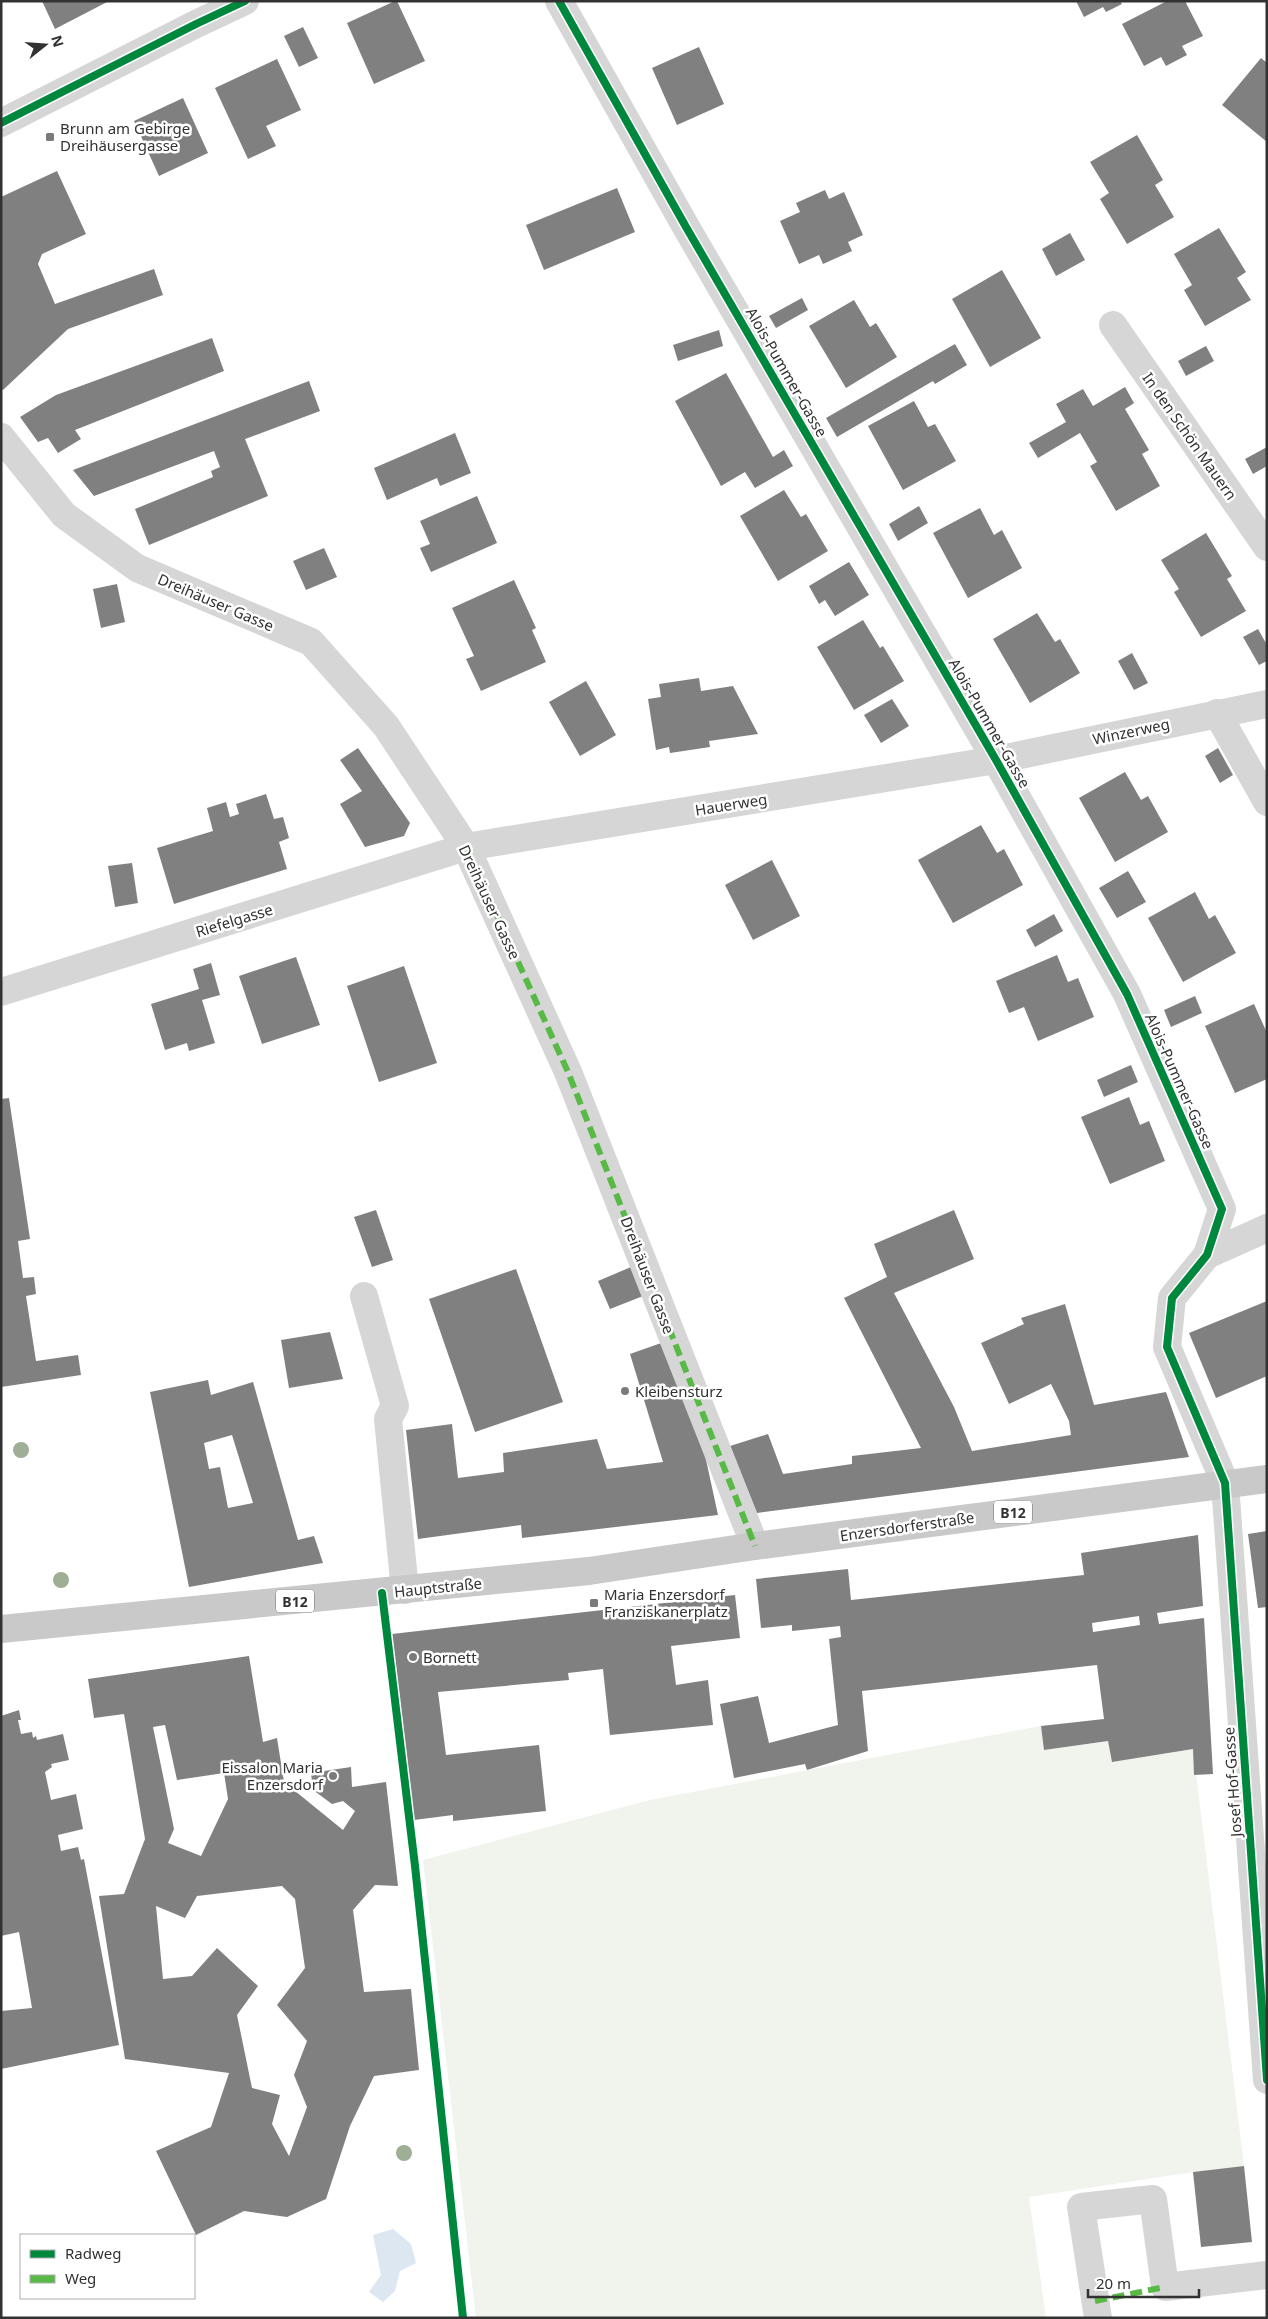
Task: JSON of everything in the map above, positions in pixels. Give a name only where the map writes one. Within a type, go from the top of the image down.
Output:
[{"type":"main road","name":"Enzersdorferstraße","points":[[755,1546],[1267,1479]]},
{"type":"main road","name":"Hauptstraße","points":[[1,1629],[588,1571],[755,1546]]},
{"type":"street","points":[[1,124],[196,24],[245,1]]},
{"type":"street","name":"Alois-Pummer-Gasse","points":[[559,1],[686,227],[996,760],[1127,994],[1222,1209],[1207,1255],[1172,1298],[1167,1347],[1225,1483]]},
{"type":"street","name":"In den Schön Mauern","points":[[1113,325],[1267,547]]},
{"type":"street","name":"Dreihäuser Gasse","points":[[1,437],[64,515],[137,568],[311,642],[386,726],[466,847],[568,1072],[755,1546]]},
{"type":"street","name":"Winzerweg","points":[[996,760],[1267,704]]},
{"type":"street","points":[[1217,713],[1267,802]]},
{"type":"street","name":"Hauerweg","points":[[466,847],[996,760]]},
{"type":"street","name":"Riefelgasse","points":[[1,992],[466,847]]},
{"type":"street","points":[[1207,1255],[1267,1228]]},
{"type":"street","points":[[364,1296],[395,1406],[388,1420],[405,1590]]},
{"type":"street","name":"Josef Hof-Gasse","points":[[1225,1483],[1261,1920],[1267,2080]]},
{"type":"street","points":[[1098,2318],[1081,2206],[1153,2199],[1166,2287],[1267,2275]]},
{"type":"shaded area","points":[[1041,1726],[1044,1750],[1108,1741],[1112,1762],[1193,1749],[1244,2166],[1029,2197],[1046,2318],[476,2318],[423,1860],[650,1800]]},
{"type":"shaded area","points":[[393,2229],[411,2244],[416,2263],[400,2271],[395,2291],[383,2302],[369,2292],[381,2275],[373,2235]]},
{"type":"building","points":[[42,1],[109,1],[55,29]]},
{"type":"building","points":[[397,1],[425,61],[374,84],[347,23]]},
{"type":"building","points":[[1076,1],[1120,1],[1122,4],[1106,12],[1103,7],[1084,17]]},
{"type":"building","points":[[1167,1],[1185,1],[1203,36],[1182,46],[1187,55],[1166,66],[1161,57],[1144,66],[1122,24]]},
{"type":"building","points":[[303,27],[318,58],[299,67],[284,36]]},
{"type":"building","points":[[699,47],[724,104],[677,125],[652,68]]},
{"type":"building","points":[[1261,58],[1267,63],[1267,142],[1222,105]]},
{"type":"building","points":[[277,59],[301,110],[266,126],[276,146],[248,159],[215,88]]},
{"type":"building","points":[[183,98],[208,153],[159,176],[134,121]]},
{"type":"building","points":[[1137,135],[1163,180],[1155,185],[1174,217],[1127,244],[1100,199],[1109,193],[1090,162]]},
{"type":"building","points":[[57,171],[86,234],[42,254],[38,264],[55,304],[154,269],[163,295],[68,329],[3,390],[1,388],[1,197]]},
{"type":"building","points":[[617,188],[635,232],[544,270],[526,225]]},
{"type":"building","points":[[825,190],[829,199],[844,192],[863,235],[848,242],[852,251],[823,264],[819,255],[799,264],[780,221],[800,212],[796,203]]},
{"type":"building","points":[[1219,228],[1246,272],[1237,278],[1251,300],[1205,326],[1184,290],[1192,285],[1174,254]]},
{"type":"building","points":[[1070,233],[1085,260],[1056,276],[1042,249]]},
{"type":"building","points":[[1002,270],[1041,338],[990,367],[952,299]]},
{"type":"building","points":[[802,298],[808,310],[776,328],[769,316]]},
{"type":"building","points":[[854,300],[870,327],[876,323],[897,357],[846,388],[809,326]]},
{"type":"building","points":[[719,330],[723,346],[678,361],[673,345]]},
{"type":"building","points":[[212,338],[224,371],[75,430],[81,439],[58,453],[48,438],[38,442],[20,417],[56,395]]},
{"type":"building","points":[[955,344],[967,365],[935,384],[933,381],[837,437],[826,418]]},
{"type":"building","points":[[1206,346],[1214,361],[1186,376],[1178,361]]},
{"type":"building","points":[[726,373],[773,457],[784,450],[793,466],[755,488],[745,472],[721,486],[675,401]]},
{"type":"building","points":[[309,381],[320,411],[245,439],[268,496],[149,545],[135,509],[213,477],[211,471],[220,467],[214,451],[94,496],[73,470]]},
{"type":"building","points":[[1125,387],[1134,403],[1125,409],[1149,450],[1142,454],[1160,486],[1116,511],[1090,466],[1097,462],[1080,433],[1038,458],[1029,443],[1066,422],[1056,404],[1083,389],[1093,406]]},
{"type":"building","points":[[914,401],[928,427],[935,424],[956,461],[903,490],[868,426]]},
{"type":"building","points":[[455,433],[471,473],[440,486],[437,478],[387,500],[374,468]]},
{"type":"building","points":[[1267,447],[1267,466],[1253,474],[1245,459]]},
{"type":"building","points":[[784,490],[801,517],[806,514],[828,551],[778,581],[740,516]]},
{"type":"building","points":[[477,496],[497,543],[431,572],[420,548],[430,544],[420,521]]},
{"type":"building","points":[[919,506],[928,523],[898,541],[889,524]]},
{"type":"building","points":[[980,508],[994,535],[1002,530],[1022,568],[968,598],[933,533]]},
{"type":"building","points":[[1206,533],[1232,576],[1227,579],[1246,611],[1201,637],[1174,592],[1179,589],[1161,560]]},
{"type":"building","points":[[324,548],[337,577],[306,590],[293,561]]},
{"type":"building","points":[[849,562],[869,595],[835,616],[825,600],[819,604],[809,586]]},
{"type":"building","points":[[514,580],[536,628],[532,630],[546,662],[481,691],[466,659],[474,656],[452,608]]},
{"type":"building","points":[[117,584],[125,622],[101,628],[93,589]]},
{"type":"building","points":[[1037,613],[1055,642],[1060,639],[1080,673],[1030,703],[993,639]]},
{"type":"building","points":[[863,620],[880,648],[883,646],[904,681],[854,710],[817,647]]},
{"type":"building","points":[[1258,629],[1267,645],[1267,661],[1259,665],[1243,637]]},
{"type":"building","points":[[1132,653],[1148,683],[1134,690],[1118,661]]},
{"type":"building","points":[[699,678],[701,691],[733,686],[758,734],[709,741],[710,747],[670,753],[669,747],[656,750],[648,699],[661,697],[659,684]]},
{"type":"building","points":[[586,681],[616,735],[580,756],[549,702]]},
{"type":"building","points":[[892,699],[909,726],[881,743],[864,715]]},
{"type":"building","points":[[358,748],[410,823],[404,836],[365,847],[340,804],[362,791],[340,760]]},
{"type":"building","points":[[1218,748],[1233,775],[1220,783],[1205,756]]},
{"type":"building","points":[[1125,772],[1141,800],[1148,796],[1168,832],[1115,862],[1079,798]]},
{"type":"building","points":[[266,794],[274,819],[283,817],[289,838],[279,842],[287,869],[174,904],[157,848],[213,831],[207,808],[226,802],[230,817],[239,814],[236,804]]},
{"type":"building","points":[[981,825],[997,853],[1004,849],[1023,885],[953,923],[918,860]]},
{"type":"building","points":[[772,860],[800,916],[753,940],[725,885]]},
{"type":"building","points":[[132,863],[138,903],[115,907],[108,866]]},
{"type":"building","points":[[1128,871],[1146,902],[1117,918],[1099,888]]},
{"type":"building","points":[[1195,892],[1209,919],[1215,915],[1236,953],[1183,982],[1148,918]]},
{"type":"building","points":[[1054,914],[1063,931],[1035,947],[1026,930]]},
{"type":"building","points":[[1057,955],[1068,982],[1078,978],[1094,1017],[1038,1041],[1024,1007],[1009,1013],[996,981]]},
{"type":"building","points":[[296,957],[320,1025],[262,1044],[239,976]]},
{"type":"building","points":[[211,963],[220,995],[202,1000],[215,1043],[189,1051],[187,1043],[165,1050],[151,1004],[199,989],[193,969]]},
{"type":"building","points":[[404,966],[437,1063],[379,1082],[347,986]]},
{"type":"building","points":[[1195,996],[1202,1013],[1171,1027],[1164,1010]]},
{"type":"building","points":[[1254,1004],[1267,1033],[1267,1079],[1235,1093],[1205,1026]]},
{"type":"building","points":[[1131,1065],[1138,1082],[1104,1097],[1097,1080]]},
{"type":"building","points":[[1129,1097],[1140,1125],[1149,1121],[1165,1161],[1110,1184],[1081,1117]]},
{"type":"building","points":[[9,1098],[30,1239],[18,1241],[23,1278],[34,1277],[36,1294],[26,1296],[36,1361],[78,1355],[81,1375],[1,1387],[1,1099]]},
{"type":"building","points":[[376,1210],[393,1260],[372,1267],[354,1217]]},
{"type":"building","points":[[954,1210],[974,1259],[894,1293],[954,1407],[972,1451],[1071,1435],[1069,1421],[1051,1384],[1009,1404],[981,1343],[1024,1324],[1021,1318],[1065,1304],[1094,1405],[1166,1392],[1189,1457],[757,1513],[730,1446],[768,1434],[783,1474],[852,1464],[852,1456],[921,1448],[844,1298],[887,1277],[874,1244]]},
{"type":"building","points":[[631,1267],[643,1296],[610,1309],[598,1281]]},
{"type":"building","points":[[516,1269],[563,1402],[475,1432],[429,1299]]},
{"type":"building","points":[[1267,1301],[1267,1376],[1216,1398],[1189,1333]]},
{"type":"building","points":[[330,1332],[343,1379],[289,1388],[281,1340]]},
{"type":"building","points":[[664,1342],[705,1455],[718,1515],[522,1538],[521,1525],[418,1539],[406,1430],[452,1424],[458,1478],[504,1472],[503,1453],[597,1439],[607,1469],[663,1462],[630,1354]]},
{"type":"building","points":[[208,1380],[211,1395],[253,1382],[298,1540],[314,1536],[323,1563],[189,1587],[150,1392]],"holes":[[[232,1435],[253,1503],[228,1508],[220,1467],[209,1469],[204,1443]]]},
{"type":"building","points":[[1267,1531],[1267,1607],[1258,1608],[1248,1534]]},
{"type":"building","points":[[1198,1535],[1203,1606],[1157,1613],[1159,1624],[1204,1618],[1213,1774],[1194,1775],[1193,1749],[1112,1762],[1108,1741],[1044,1750],[1041,1726],[1104,1719],[1097,1665],[862,1691],[868,1751],[807,1770],[805,1764],[734,1778],[720,1704],[758,1696],[769,1743],[838,1725],[829,1639],[841,1637],[840,1626],[792,1631],[792,1625],[761,1628],[756,1579],[848,1569],[851,1600],[1084,1575],[1081,1553]],"holes":[[[1139,1616],[1140,1625],[1093,1632],[1092,1623]]]},
{"type":"building","points":[[735,1595],[740,1638],[671,1646],[676,1685],[708,1680],[713,1725],[610,1735],[603,1669],[568,1673],[569,1680],[438,1692],[446,1755],[539,1745],[546,1811],[453,1821],[453,1815],[414,1820],[392,1634]]},
{"type":"building","points":[[249,1656],[263,1742],[277,1738],[284,1782],[343,1830],[355,1811],[343,1801],[332,1804],[313,1790],[311,1773],[351,1767],[352,1787],[386,1782],[398,1886],[375,1885],[353,1910],[364,1992],[411,1989],[419,2070],[374,2076],[350,2126],[326,2199],[287,2217],[244,2211],[196,2235],[156,2151],[211,2127],[229,2073],[125,2059],[99,1896],[124,1894],[145,1839],[124,1714],[94,1718],[88,1679]],"holes":[[[165,1725],[177,1780],[224,1773],[228,1799],[201,1856],[168,1843],[174,1829],[153,1727]],[[282,1886],[295,1899],[305,1968],[277,2005],[307,2041],[294,2075],[307,2107],[289,2156],[272,2124],[280,2095],[252,2088],[237,2015],[258,1986],[217,1948],[192,1976],[163,1979],[156,1906],[185,1918],[197,1896]]]},
{"type":"building","points":[[19,1710],[21,1720],[18,1720],[21,1734],[32,1732],[33,1738],[36,1736],[37,1740],[63,1734],[69,1760],[51,1764],[52,1767],[45,1772],[51,1800],[76,1794],[83,1829],[58,1835],[61,1851],[78,1847],[81,1860],[84,1859],[119,2045],[1,2069],[1,2011],[32,2008],[19,1932],[1,1936],[1,1716]]},
{"type":"building","points":[[1244,2166],[1252,2242],[1201,2247],[1193,2172]]},
{"type":"marked path","points":[[466,847],[568,1072],[755,1546]]},
{"type":"marked path","points":[[1095,2301],[1165,2287]]},
{"type":"cycle path","points":[[1,123],[245,1]]},
{"type":"cycle path","points":[[559,1],[686,227],[996,760],[1127,994],[1222,1209],[1207,1255],[1172,1298],[1167,1347],[1225,1483],[1267,2080]]},
{"type":"cycle path","points":[[382,1593],[415,1866],[463,2318]]},
{"type":"place","name":"Brunn am Gebirge Dreihäusergasse","points":[[50,137]]},
{"type":"place","name":"Kleibensturz","points":[[625,1391]]},
{"type":"place","name":"Maria Enzersdorf Franziskanerplatz","points":[[594,1603]]},
{"type":"place","name":"Bornett","points":[[413,1657]]},
{"type":"place","name":"Eissalon Maria Enzersdorf","points":[[333,1776]]}]
